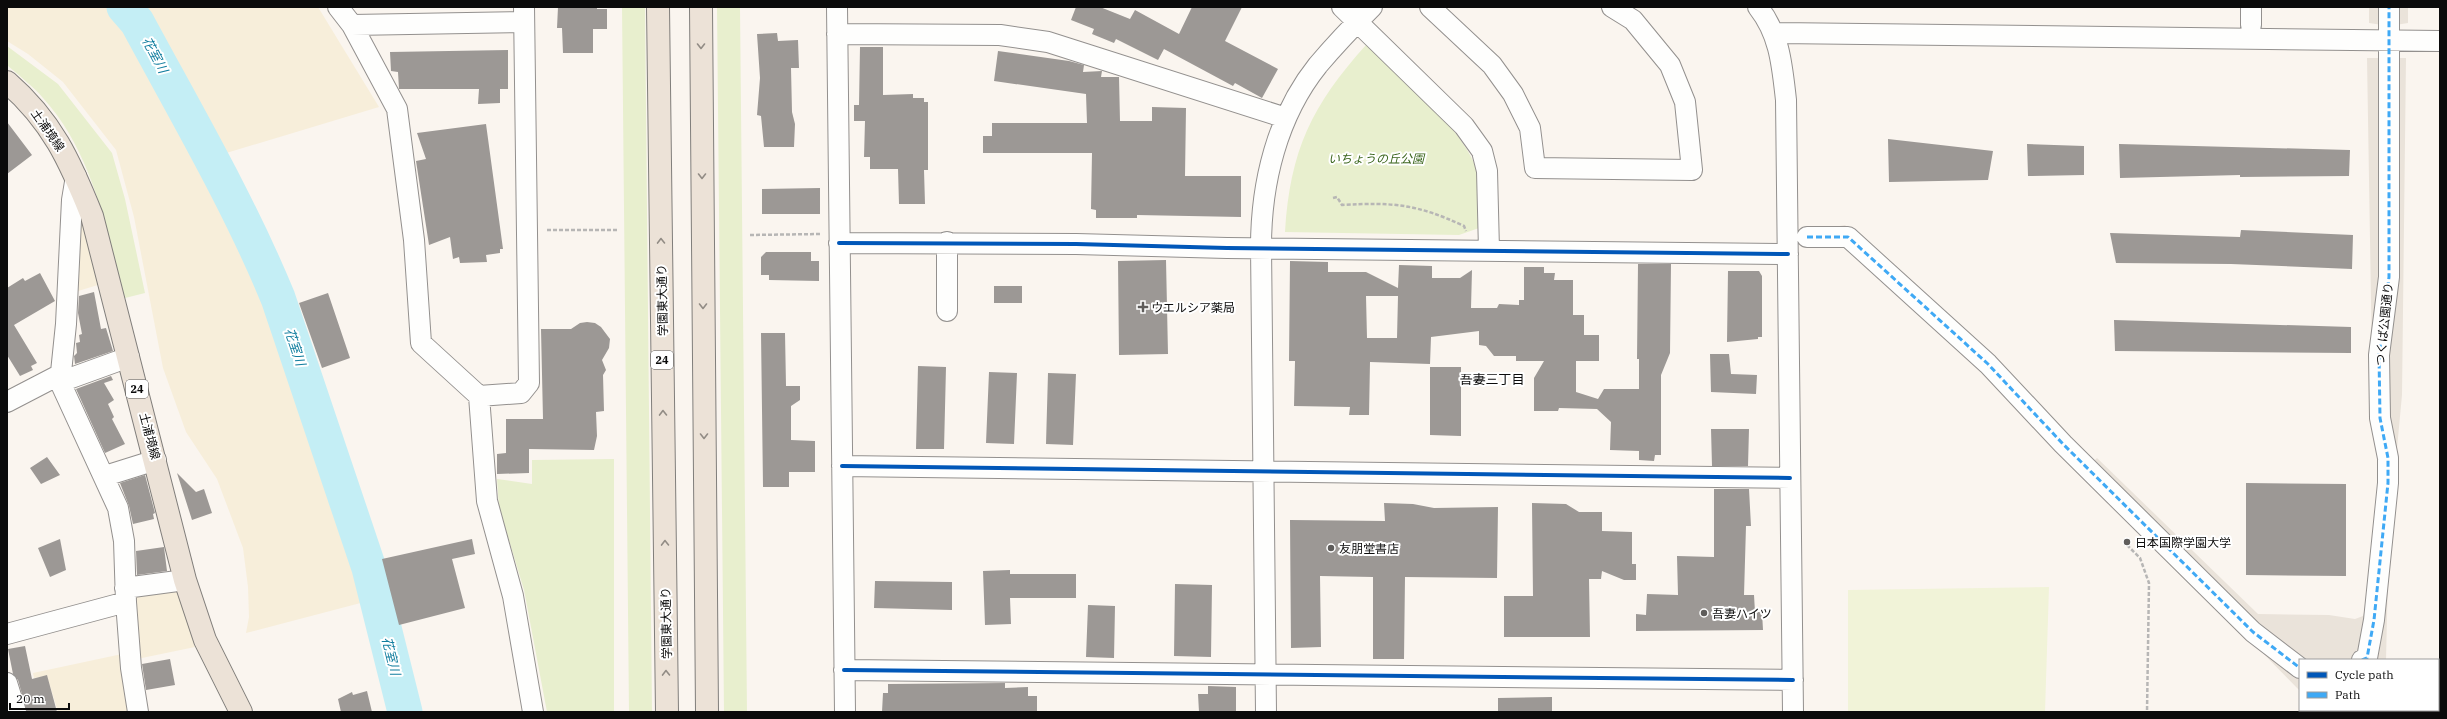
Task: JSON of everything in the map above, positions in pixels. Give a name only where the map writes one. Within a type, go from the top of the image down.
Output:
[{"type":"main road","name":"学園東大通り","points":[[658,7],[667,712]]},
{"type":"main road","points":[[701,7],[707,712]]},
{"type":"main road","name":"土浦境線","points":[[7,82],[35,110],[53,132],[76,176],[92,216],[186,580],[205,640],[241,712]]},
{"type":"street","points":[[338,7],[352,25],[397,109],[414,240],[421,343],[479,396],[487,501],[513,596],[533,712]]},
{"type":"street","points":[[837,7],[845,712]]},
{"type":"street","points":[[1342,7],[1464,126],[1482,151],[1487,172],[1489,250]]},
{"type":"street","points":[[1266,712],[1261,247],[1265,187],[1286,118],[1318,66],[1372,7]]},
{"type":"street","points":[[1430,7],[1492,66],[1513,94],[1530,128],[1535,168],[1692,170],[1685,102],[1670,65],[1633,20],[1612,7]]},
{"type":"street","points":[[1758,7],[1775,33],[1779,46],[1786,100],[1793,712]]},
{"type":"street","name":"つくば公園通り","points":[[2364,659],[2367,658],[2374,620],[2388,483],[2388,458],[2380,418],[2379,355],[2389,277],[2389,7]]},
{"type":"street","points":[[352,25],[524,14],[529,383],[521,393],[479,396]]},
{"type":"street","points":[[1775,33],[2440,41]]},
{"type":"street","points":[[837,34],[1000,35],[1048,42],[1286,118]]},
{"type":"street","points":[[76,176],[72,200],[66,324],[59,378],[105,476],[118,508],[124,541],[125,595],[131,668],[138,712]]},
{"type":"street","points":[[1806,237],[1848,237],[1988,364],[2063,444],[2253,632],[2299,667]]},
{"type":"street","points":[[839,238],[947,242],[1788,254]]},
{"type":"street","points":[[947,242],[947,311]]},
{"type":"street","points":[[7,402],[59,378],[129,357]]},
{"type":"street","points":[[105,476],[156,460]]},
{"type":"street","points":[[842,466],[1264,470],[1790,478]]},
{"type":"street","points":[[7,634],[125,595],[186,580]]},
{"type":"street","points":[[844,670],[1266,676],[1792,680]]},
{"type":"street","points":[[7,683],[16,712]]},
{"type":"path","points":[[1333,198],[1337,197],[1342,206],[1385,203],[1405,205],[1440,215],[1464,226],[1468,236]]},
{"type":"path","points":[[550,230],[617,230]]},
{"type":"path","points":[[750,235],[839,238]]},
{"type":"path","points":[[2127,545],[2140,558],[2149,583],[2147,712]]},
{"type":"shaded area","points":[[7,7],[116,7],[138,34],[224,199],[277,314],[372,600],[246,633],[249,617],[248,587],[243,548],[217,479],[186,432],[163,368],[134,217],[116,150],[63,82],[28,54],[7,41]]},
{"type":"shaded area","points":[[145,7],[318,7],[379,107],[223,154],[168,47]]},
{"type":"shaded area","points":[[2369,7],[2408,7],[2408,23],[2389,26],[2369,23]]},
{"type":"shaded area","points":[[2367,58],[2406,58],[2402,395],[2389,534],[2386,659],[2299,659],[2299,690],[2010,395],[1853,246],[1819,230],[1845,225],[1982,354],[2091,464],[2097,458],[2258,614],[2329,615],[2355,619],[2363,616],[2375,581],[2380,451],[2372,361]]},
{"type":"shaded area","points":[[82,211],[101,284],[75,292]]},
{"type":"shaded area","points":[[172,588],[178,592],[195,647],[137,659],[132,600],[137,593]]},
{"type":"shaded area","points":[[122,654],[131,712],[58,712],[47,676],[34,678],[33,673]]},
{"type":"green space","points":[[622,7],[645,7],[652,712],[629,712]]},
{"type":"green space","points":[[717,7],[740,7],[747,712],[724,712]]},
{"type":"green space","name":"いちょうの丘公園","points":[[1366,45],[1432,107],[1463,143],[1473,161],[1479,179],[1479,228],[1459,235],[1285,232],[1292,177],[1307,130],[1331,88]]},
{"type":"green space","points":[[7,46],[58,84],[112,153],[125,199],[145,293],[125,298],[104,219],[86,167],[60,120],[39,94],[7,65]]},
{"type":"green space","points":[[614,459],[614,712],[547,712],[524,590],[499,507],[497,479],[532,484],[532,460]]},
{"type":"green space","points":[[2049,587],[2045,712],[1848,712],[1848,590]]},
{"type":"building","points":[[558,7],[597,7],[597,9],[607,9],[607,29],[593,29],[593,53],[563,53],[562,28],[557,28]]},
{"type":"building","points":[[1076,7],[1100,7],[1130,19],[1135,10],[1179,34],[1192,7],[1242,7],[1225,41],[1278,69],[1262,98],[1235,83],[1233,86],[1164,49],[1158,60],[1116,39],[1114,43],[1092,34],[1094,29],[1071,20]]},
{"type":"building","points":[[777,33],[778,41],[798,40],[799,68],[791,68],[792,112],[795,124],[794,147],[764,147],[761,116],[757,115],[760,78],[757,34]]},
{"type":"building","points":[[860,47],[883,47],[883,95],[913,94],[913,98],[924,98],[924,102],[928,102],[928,170],[924,170],[925,204],[899,204],[898,169],[870,169],[870,157],[864,157],[865,121],[854,121],[854,105],[859,105]]},
{"type":"building","points":[[508,50],[508,89],[500,89],[500,103],[478,104],[479,89],[399,89],[398,72],[391,71],[390,52]]},
{"type":"building","points":[[998,51],[1069,61],[1084,65],[1083,72],[1102,71],[1101,77],[1119,77],[1120,121],[1152,121],[1152,107],[1186,108],[1185,176],[1241,176],[1241,217],[1137,215],[1137,218],[1096,218],[1096,210],[1091,209],[1092,153],[983,153],[983,136],[992,136],[992,123],[1087,123],[1086,94],[994,81]]},
{"type":"building","points":[[7,122],[32,155],[7,174]]},
{"type":"building","points":[[486,124],[503,249],[500,249],[500,253],[486,255],[487,262],[460,263],[459,257],[453,259],[450,237],[429,245],[416,161],[426,159],[417,133]]},
{"type":"building","points":[[1888,139],[1993,151],[1988,180],[1889,182]]},
{"type":"building","points":[[2027,144],[2084,146],[2084,175],[2028,176]]},
{"type":"building","points":[[2119,144],[2350,150],[2349,176],[2240,177],[2240,175],[2120,178]]},
{"type":"building","points":[[820,188],[820,214],[762,214],[762,189]]},
{"type":"building","points":[[2241,230],[2353,235],[2352,269],[2231,264],[2116,263],[2110,233],[2240,237]]},
{"type":"building","points":[[766,252],[811,252],[811,261],[819,261],[819,281],[769,280],[769,275],[761,275],[761,257]]},
{"type":"building","name":"ウエルシア薬局","points":[[1166,260],[1168,354],[1119,355],[1118,261]]},
{"type":"building","points":[[1290,261],[1328,262],[1328,272],[1366,272],[1398,288],[1399,265],[1432,266],[1432,278],[1460,278],[1472,270],[1471,308],[1497,308],[1499,304],[1519,305],[1519,300],[1524,300],[1524,267],[1544,267],[1544,273],[1555,273],[1554,280],[1573,280],[1573,315],[1584,315],[1584,335],[1599,335],[1599,361],[1576,361],[1576,392],[1598,399],[1604,389],[1639,389],[1639,359],[1637,359],[1638,264],[1671,264],[1670,353],[1661,375],[1661,455],[1655,455],[1654,461],[1639,460],[1639,451],[1610,450],[1611,422],[1597,409],[1559,408],[1558,411],[1534,411],[1534,378],[1544,361],[1516,361],[1516,356],[1494,356],[1486,346],[1479,345],[1479,331],[1431,337],[1430,364],[1370,362],[1369,415],[1349,415],[1350,407],[1294,406],[1295,361],[1289,361]],"holes":[[[1366,296],[1398,296],[1397,338],[1367,338]]]},
{"type":"building","points":[[1728,271],[1759,271],[1762,276],[1762,337],[1758,337],[1758,339],[1727,342]]},
{"type":"building","points":[[40,273],[55,301],[14,325],[37,363],[31,366],[33,370],[20,376],[7,355],[7,288],[23,278],[25,281]]},
{"type":"building","points":[[994,286],[1022,286],[1022,303],[994,303]]},
{"type":"building","points":[[94,292],[101,329],[106,328],[113,351],[75,364],[74,356],[77,353],[76,343],[80,342],[79,335],[82,334],[78,313],[79,296]]},
{"type":"building","points":[[328,293],[350,358],[322,368],[299,303]]},
{"type":"building","points":[[2114,320],[2351,327],[2351,353],[2115,351]]},
{"type":"building","points":[[580,323],[595,323],[601,327],[610,339],[609,348],[602,360],[606,370],[603,375],[604,411],[596,412],[597,436],[594,450],[529,449],[529,473],[497,474],[497,454],[506,453],[506,419],[543,419],[541,329],[571,329]]},
{"type":"building","points":[[761,333],[785,333],[786,386],[800,386],[800,400],[791,406],[791,440],[815,441],[815,472],[789,472],[789,487],[763,487]]},
{"type":"building","points":[[1710,354],[1729,354],[1731,374],[1757,375],[1756,394],[1711,392]]},
{"type":"building","points":[[918,366],[946,367],[944,449],[916,449]]},
{"type":"building","points":[[1430,367],[1461,367],[1461,436],[1430,435]]},
{"type":"building","points":[[989,372],[1017,373],[1014,444],[986,443]]},
{"type":"building","points":[[1048,373],[1076,374],[1073,445],[1046,444]]},
{"type":"building","points":[[111,376],[113,380],[104,383],[114,400],[108,404],[114,417],[112,419],[125,444],[105,453],[76,389]]},
{"type":"building","points":[[1711,429],[1749,429],[1748,466],[1712,466]]},
{"type":"building","points":[[47,457],[60,475],[41,484],[30,468]]},
{"type":"building","points":[[177,473],[196,492],[204,489],[212,513],[192,520]]},
{"type":"building","points":[[145,475],[155,513],[153,514],[154,519],[133,524],[129,506],[120,483]]},
{"type":"building","points":[[2246,483],[2346,484],[2346,576],[2246,575]]},
{"type":"building","points":[[1714,489],[1749,489],[1751,526],[1746,526],[1744,595],[1754,595],[1755,612],[1762,612],[1763,630],[1636,631],[1636,614],[1646,615],[1647,594],[1678,595],[1677,556],[1714,557]]},
{"type":"building","points":[[1384,503],[1413,504],[1434,508],[1498,507],[1497,578],[1405,577],[1404,659],[1373,659],[1373,577],[1320,576],[1321,647],[1291,648],[1290,520],[1385,521]]},
{"type":"building","points":[[1532,503],[1566,504],[1579,512],[1602,512],[1602,531],[1632,532],[1632,564],[1636,564],[1636,580],[1624,580],[1602,571],[1601,579],[1589,579],[1590,637],[1504,637],[1504,596],[1533,596]]},
{"type":"building","points":[[60,539],[66,570],[50,577],[38,548]]},
{"type":"building","points":[[472,539],[475,554],[452,559],[465,608],[399,625],[382,559]]},
{"type":"building","points":[[164,547],[167,571],[137,575],[136,551]]},
{"type":"building","points":[[1010,570],[1010,574],[1076,574],[1076,598],[1010,598],[1011,624],[985,625],[983,571]]},
{"type":"building","points":[[875,581],[952,582],[952,610],[874,608]]},
{"type":"building","points":[[1175,584],[1212,585],[1211,657],[1174,656]]},
{"type":"building","points":[[1088,605],[1115,606],[1114,658],[1086,657]]},
{"type":"building","points":[[25,646],[32,679],[47,675],[57,712],[27,712],[18,680],[13,674],[8,649]]},
{"type":"building","points":[[170,659],[175,685],[146,690],[142,664]]},
{"type":"building","points":[[1005,683],[1005,688],[1028,687],[1028,696],[1037,696],[1037,712],[882,712],[883,693],[888,693],[888,684]]},
{"type":"building","points":[[1208,686],[1236,687],[1236,712],[1199,712],[1198,694],[1208,694]]},
{"type":"building","points":[[367,691],[372,712],[341,712],[338,699],[352,692],[353,695]]},
{"type":"building","points":[[1552,697],[1552,712],[1498,712],[1498,698]]},
{"type":"waterway","name":"花室川","points":[[124,7],[137,22],[211,158],[263,263],[278,298],[369,568],[405,712]]},
{"type":"marked path","points":[[2364,659],[2367,658],[2374,620],[2388,483],[2388,458],[2380,418],[2379,355],[2389,277],[2389,7]]},
{"type":"marked path","points":[[1807,237],[1848,237],[1988,364],[2063,444],[2253,632],[2299,667]]},
{"type":"cycle path","points":[[839,243],[1076,244],[1227,248],[1788,254]]},
{"type":"cycle path","points":[[842,466],[1790,478]]},
{"type":"cycle path","points":[[844,670],[1793,680]]},
{"type":"place","name":"ウエルシア薬局","points":[[1143,307]]},
{"type":"place","name":"日本国際学園大学","points":[[2127,542]]},
{"type":"place","name":"友朋堂書店","points":[[1331,548]]},
{"type":"place","name":"吾妻ハイツ","points":[[1704,613]]},
{"type":"district","name":"吾妻三丁目","points":[[1492,379]]}]
